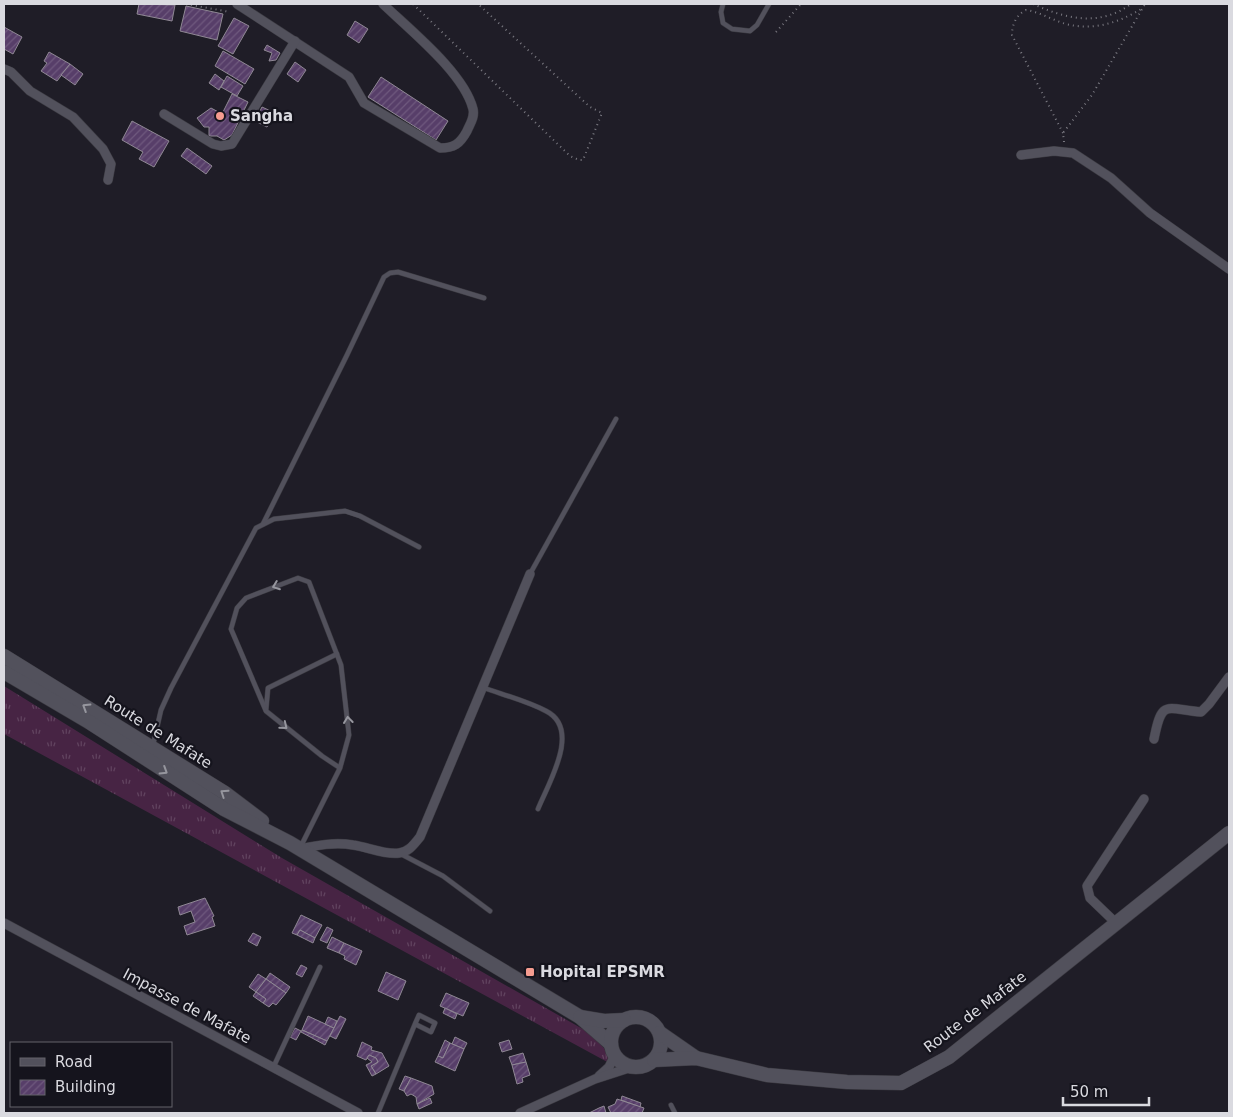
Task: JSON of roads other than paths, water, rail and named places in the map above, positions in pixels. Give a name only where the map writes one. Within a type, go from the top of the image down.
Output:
[{"type":"main road","name":"Route de Mafate","points":[[4,656],[149,754]]},
{"type":"main road","name":"Route de Mafate","points":[[4,672],[89,722],[225,793],[295,846],[580,1017],[613,1050]]},
{"type":"main road","name":"Route de Mafate","points":[[654,1060],[696,1058],[767,1075],[846,1082],[901,1083],[949,1057],[1229,833]]},
{"type":"main road","name":"Route de Mafate","points":[[580,1017],[604,1021],[624,1020]]},
{"type":"main road","points":[[638,1017],[645,1018],[657,1027],[660,1033],[661,1047],[654,1060],[644,1066],[632,1067],[622,1063],[613,1050],[614,1030],[624,1020],[638,1017]]},
{"type":"main road","name":"Route de Mafate","points":[[660,1033],[696,1058]]},
{"type":"street","points":[[237,4],[348,76],[364,103],[440,148],[450,148],[459,144],[473,118],[473,110],[467,95],[453,72],[383,4]]},
{"type":"street","points":[[164,114],[213,144],[227,146],[232,144],[295,41]]},
{"type":"street","points":[[4,69],[11,72],[30,91],[73,117],[103,149],[110,164],[108,180]]},
{"type":"street","points":[[1021,155],[1073,153],[1111,178],[1150,213],[1229,269]]},
{"type":"street","points":[[295,846],[353,845],[400,853],[410,850],[420,837],[484,688],[530,574]]},
{"type":"street","points":[[1154,739],[1158,716],[1163,709],[1170,707],[1200,712],[1209,704],[1229,677]]},
{"type":"street","points":[[1116,922],[1090,898],[1087,886],[1144,799]]},
{"type":"street","name":"Impasse de Mafate","points":[[4,923],[358,1113]]},
{"type":"street","points":[[595,1079],[609,1067],[613,1050]]},
{"type":"street","points":[[520,1113],[595,1079],[632,1067]]},
{"type":"lane","points":[[723,4],[721,12],[723,23],[732,29],[750,31],[757,25],[769,4]]},
{"type":"lane","points":[[263,524],[384,277],[390,273],[398,272],[484,298]]},
{"type":"lane","points":[[530,574],[616,419]]},
{"type":"lane","points":[[149,754],[161,710],[171,688],[256,528],[282,518],[345,511],[360,516],[419,547]]},
{"type":"lane","points":[[295,846],[340,768],[349,735],[341,665],[309,582],[298,578],[246,598],[238,608],[231,629],[266,711],[340,768]]},
{"type":"lane","points":[[266,711],[268,688],[337,654]]},
{"type":"lane","points":[[484,688],[547,711],[559,724],[563,736],[562,749],[538,809]]},
{"type":"lane","points":[[400,853],[443,876],[490,911]]},
{"type":"lane","points":[[273,1068],[320,966]]},
{"type":"lane","points":[[378,1113],[415,1024],[419,1015],[435,1023],[431,1032],[415,1024]]},
{"type":"lane","points":[[671,1105],[675,1113]]},
{"type":"place","name":"Sangha","points":[[220,116]]},
{"type":"place","name":"Hopital EPSMR","points":[[530,972]]}]
